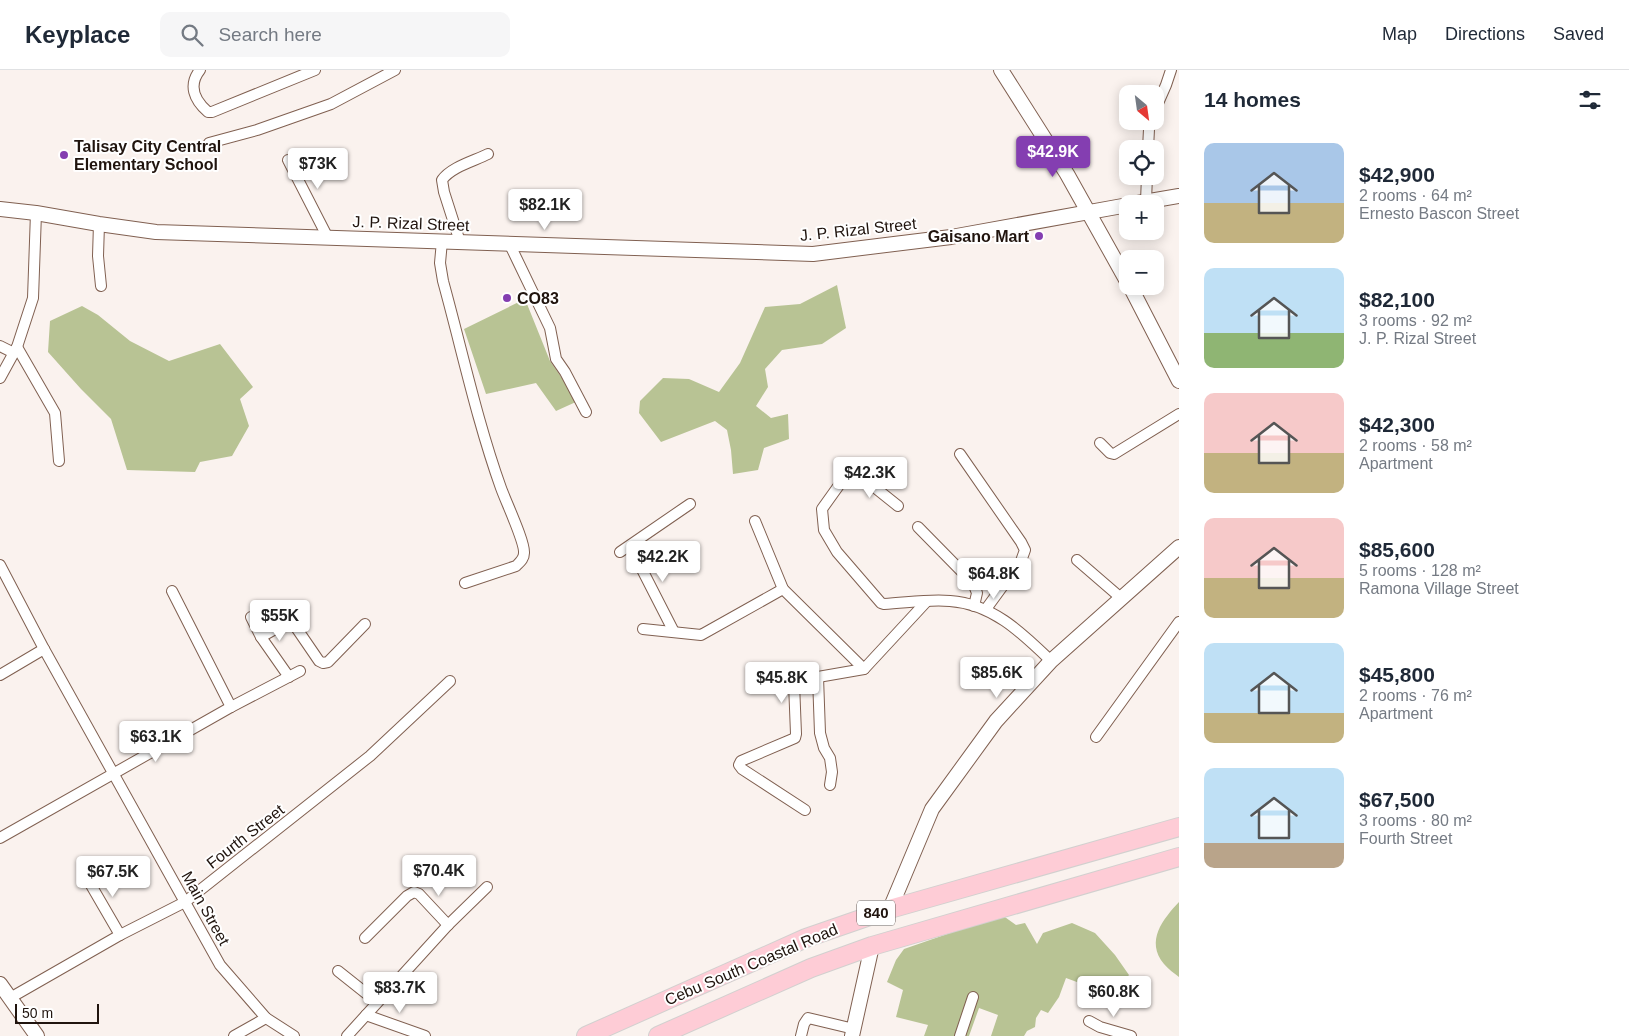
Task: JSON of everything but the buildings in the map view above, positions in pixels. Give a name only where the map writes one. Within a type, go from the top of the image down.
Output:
[{"type":"highway","name":"Cebu South Coastal Road","points":[[586,1036],[806,938],[890,909],[1179,827]]},
{"type":"highway","name":"Cebu South Coastal Road","points":[[658,1036],[811,968],[872,946],[1179,857]]},
{"type":"street","points":[[200,70],[194,78],[193,87],[196,98],[208,112],[212,112],[315,70]]},
{"type":"street","points":[[209,143],[257,130],[331,104],[395,70]]},
{"type":"street","points":[[1001,70],[1067,174],[1119,266]]},
{"type":"street","points":[[1164,90],[1171,70]]},
{"type":"street","points":[[460,242],[442,180],[446,174],[488,154]]},
{"type":"street","points":[[288,160],[328,238]]},
{"type":"street","points":[[1164,198],[1179,196]]},
{"type":"street","name":"J. P. Rizal Street","points":[[0,208],[156,232],[813,254],[951,237],[1119,206]]},
{"type":"street","points":[[0,378],[15,350],[33,298],[36,213]]},
{"type":"street","points":[[99,224],[98,256],[101,286]]},
{"type":"street","points":[[442,241],[440,263],[443,281],[485,441],[514,523],[522,540],[524,552],[522,560],[516,566],[465,584]]},
{"type":"street","points":[[510,245],[550,328],[556,359],[586,412]]},
{"type":"street","points":[[1135,295],[1179,381]]},
{"type":"street","points":[[0,346],[15,350],[55,413],[59,461]]},
{"type":"street","points":[[1100,443],[1110,454],[1114,454],[1179,414]]},
{"type":"street","points":[[960,454],[1025,550],[1021,560],[986,609]]},
{"type":"street","points":[[898,506],[853,472],[847,474],[822,509],[824,530],[837,552],[881,603],[952,601],[986,609],[1016,628],[1051,661]]},
{"type":"street","points":[[620,552],[690,504]]},
{"type":"street","points":[[755,522],[783,590],[864,670]]},
{"type":"street","points":[[918,526],[973,583],[977,593],[974,606]]},
{"type":"street","points":[[630,546],[674,632]]},
{"type":"street","points":[[890,909],[932,809],[996,721],[1051,661],[1179,546]]},
{"type":"street","points":[[1077,560],[1121,598]]},
{"type":"street","name":"Main Street","points":[[0,565],[44,649],[220,965],[266,1018],[294,1036]]},
{"type":"street","points":[[643,629],[700,635],[783,590]]},
{"type":"street","points":[[172,591],[231,706]]},
{"type":"street","points":[[805,810],[742,769],[739,765],[741,761],[795,738],[794,684],[798,678],[864,670],[927,601]]},
{"type":"street","points":[[251,618],[261,637],[289,677]]},
{"type":"street","points":[[261,637],[290,621],[319,661],[323,663],[328,662],[365,624]]},
{"type":"street","points":[[1096,736],[1179,622]]},
{"type":"street","points":[[0,675],[44,649]]},
{"type":"street","points":[[0,838],[231,706],[300,671]]},
{"type":"street","points":[[818,677],[820,733],[824,748],[830,758],[832,772],[830,785]]},
{"type":"street","name":"Fourth Street","points":[[10,998],[120,935],[185,902],[370,756],[450,681]]},
{"type":"street","points":[[84,873],[120,935]]},
{"type":"street","points":[[347,1036],[448,926],[487,887]]},
{"type":"street","points":[[365,938],[407,896],[414,892],[419,894],[448,926]]},
{"type":"street","points":[[801,1036],[804,1024],[808,1018],[853,1032],[872,946]]},
{"type":"street","points":[[338,972],[377,1002]]},
{"type":"street","points":[[0,984],[37,1036]]},
{"type":"street","points":[[960,1036],[973,997]]},
{"type":"street","points":[[366,1016],[425,1036]]},
{"type":"street","points":[[234,1036],[266,1018]]},
{"type":"street","points":[[1089,1021],[1100,1027],[1131,1036]]},
{"type":"green space","points":[[837,285],[846,328],[822,344],[782,350],[765,369],[768,387],[756,406],[771,418],[788,414],[789,439],[764,448],[758,470],[733,474],[727,430],[715,421],[661,442],[639,413],[640,401],[663,378],[689,379],[719,392],[740,363],[765,307],[800,304]]},
{"type":"green space","points":[[525,299],[550,361],[578,401],[556,411],[536,383],[486,394],[464,329]]},
{"type":"green space","points":[[82,306],[98,315],[130,341],[169,361],[220,344],[253,387],[240,399],[249,426],[232,456],[200,462],[195,472],[127,470],[111,419],[48,352],[50,321]]},
{"type":"green space","points":[[1179,902],[1179,977],[1164,964],[1156,947],[1156,939],[1162,923]]},
{"type":"green space","points":[[1002,915],[1016,925],[1025,923],[1037,944],[1043,933],[1072,923],[1095,933],[1115,955],[1129,975],[1104,1006],[1086,993],[1085,985],[1066,978],[1059,997],[1048,1013],[1041,1010],[1036,1018],[1035,1027],[1027,1031],[1024,1036],[991,1036],[998,1015],[979,1008],[969,1036],[924,1036],[928,1025],[896,1017],[903,990],[887,982],[896,960],[904,949]]},
{"type":"place","name":"Talisay City Central Elementary School","points":[[64,155]]},
{"type":"place","name":"Gaisano Mart","points":[[1039,236]]},
{"type":"place","name":"CO83","points":[[507,298]]}]
